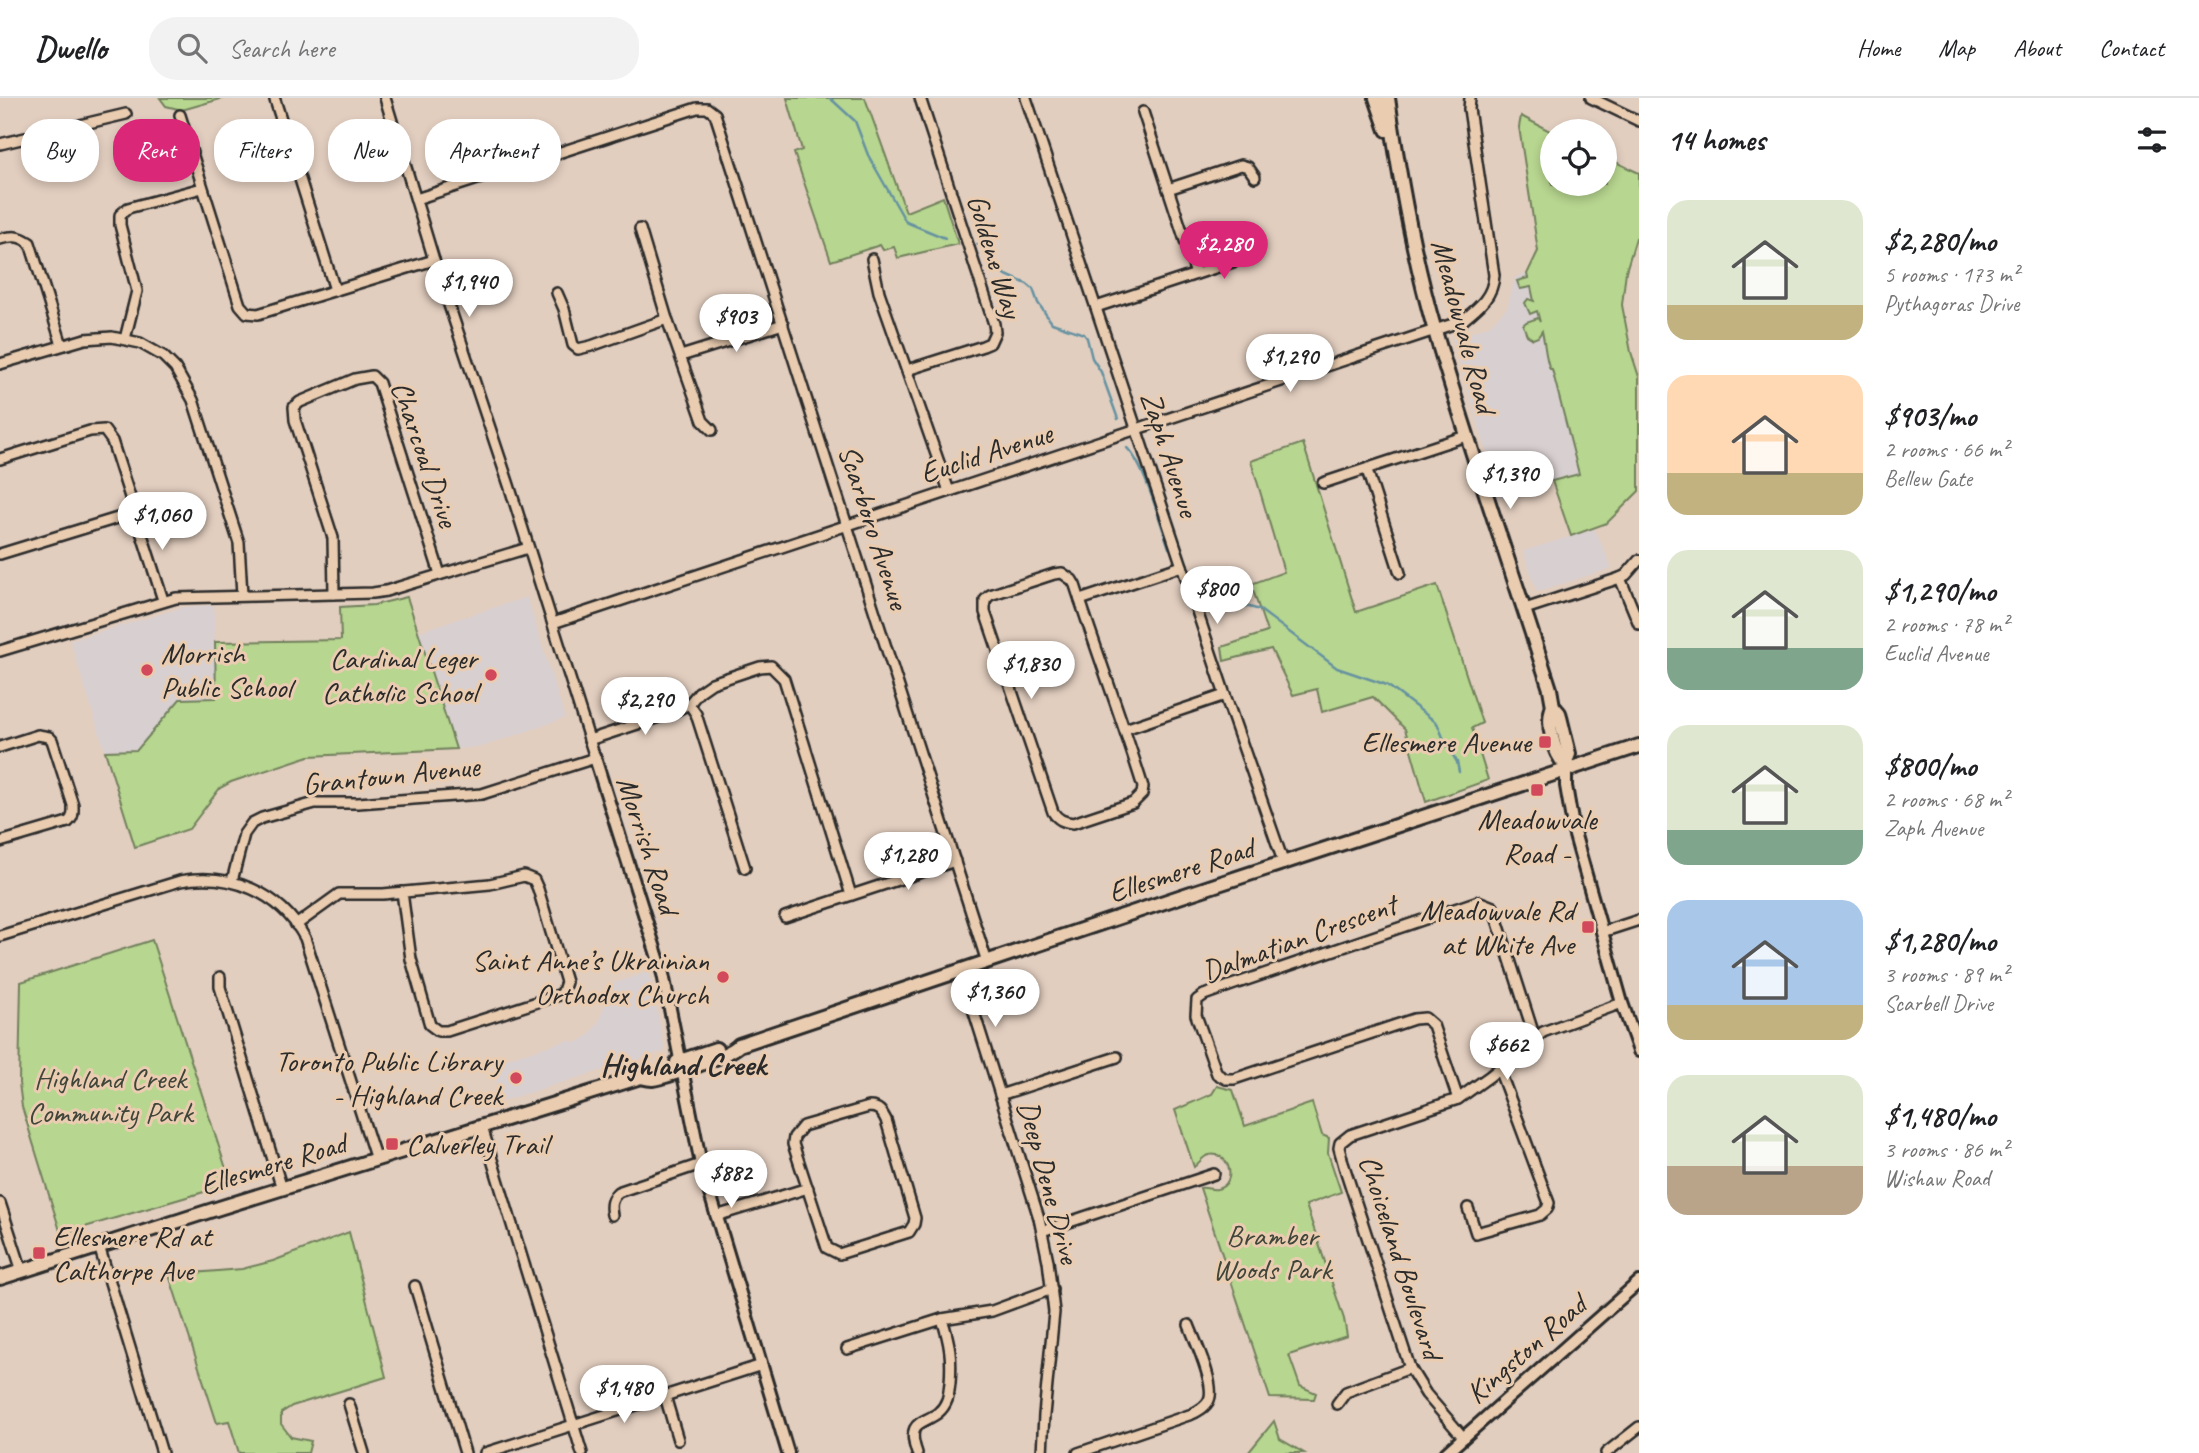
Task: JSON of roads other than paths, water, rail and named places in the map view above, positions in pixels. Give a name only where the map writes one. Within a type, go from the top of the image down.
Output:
[{"type":"main road","name":"Meadowvale Road","points":[[1376,98],[1396,157]]},
{"type":"main road","name":"Meadowvale Road","points":[[1388,98],[1396,157],[1435,331],[1466,436],[1525,609],[1553,706],[1559,713],[1569,754],[1565,767]]},
{"type":"main road","name":"Ellesmere Road","points":[[0,1278],[641,1077],[650,1079],[681,1065],[734,1051],[739,1045],[1565,767],[1639,746]]},
{"type":"street","name":"Morrish Road","points":[[385,98],[434,260],[509,485],[663,974],[701,1164],[788,1453]]},
{"type":"street","name":"Goldene Way","points":[[907,370],[990,343],[995,332],[920,98]]},
{"type":"street","name":"Zaph Avenue","points":[[1026,98],[1283,864]]},
{"type":"street","name":"Euclid Avenue","points":[[553,623],[1462,321],[1490,295],[1494,275],[1469,109],[1470,98]]},
{"type":"street","points":[[1591,98],[1639,121]]},
{"type":"street","points":[[275,100],[335,290]]},
{"type":"street","name":"Scarboro Avenue","points":[[416,200],[697,108],[711,110],[717,118],[988,962]]},
{"type":"street","points":[[1143,112],[1196,274]]},
{"type":"street","points":[[0,144],[126,114]]},
{"type":"street","points":[[180,116],[242,310],[247,313],[258,314],[434,260]]},
{"type":"street","points":[[1168,189],[1241,165],[1248,167],[1255,177]]},
{"type":"street","points":[[125,339],[137,289],[120,225],[120,215],[128,208],[202,188]]},
{"type":"street","points":[[640,229],[667,319],[703,421],[712,430]]},
{"type":"street","points":[[0,239],[13,235],[30,243],[62,345]]},
{"type":"street","points":[[872,258],[879,292],[949,491]]},
{"type":"street","points":[[1096,307],[1242,259]]},
{"type":"street","points":[[557,293],[573,345],[578,349],[667,319]]},
{"type":"street","points":[[681,356],[783,324]]},
{"type":"street","points":[[0,364],[100,336],[140,343],[163,356],[181,375],[193,400],[239,543],[242,595]]},
{"type":"street","name":"Charcoal Drive","points":[[334,594],[332,538],[295,420],[294,407],[355,379],[372,376],[379,383],[440,574]]},
{"type":"street","points":[[0,459],[90,431],[104,430],[112,441],[163,600]]},
{"type":"street","points":[[1323,483],[1466,436]]},
{"type":"street","points":[[1367,470],[1400,573]]},
{"type":"street","points":[[0,554],[134,513]]},
{"type":"street","points":[[0,651],[163,600],[187,596],[386,591],[528,548]]},
{"type":"street","points":[[1525,609],[1620,579],[1639,559]]},
{"type":"street","points":[[1080,600],[1182,566]]},
{"type":"street","points":[[1054,573],[1062,573],[1072,580],[1125,729],[1143,787],[1142,794],[1132,803],[1073,823],[1057,818],[999,656],[985,612],[985,600],[990,595],[1054,573]]},
{"type":"street","points":[[1620,579],[1639,624]]},
{"type":"street","points":[[589,740],[671,713],[689,704],[699,692],[712,683],[771,666],[784,679],[851,895]]},
{"type":"street","points":[[1125,729],[1225,695]]},
{"type":"street","points":[[689,704],[696,714],[745,869]]},
{"type":"street","points":[[0,747],[38,735],[49,737],[73,805],[73,813],[68,822],[0,842]]},
{"type":"street","name":"Grantown Avenue","points":[[232,881],[244,834],[252,823],[262,818],[315,803],[358,803],[482,794],[595,758]]},
{"type":"street","name":"Meadowvale Road","points":[[1565,767],[1574,832],[1622,1003],[1639,1051]]},
{"type":"street","points":[[785,917],[955,861]]},
{"type":"street","points":[[296,925],[339,894],[402,892],[490,884],[524,876],[534,880],[538,888],[566,982],[562,994],[447,1031],[438,1031],[430,1026],[414,976],[402,892]]},
{"type":"street","points":[[0,936],[180,881],[207,878],[232,881],[259,891],[285,912],[305,938],[376,1160]]},
{"type":"street","name":"Dalmatian Crescent","points":[[1458,1099],[1433,1025],[1425,1018],[1414,1019],[1230,1080],[1217,1074],[1196,1015],[1197,1000],[1232,985],[1478,901],[1493,907],[1535,1038]]},
{"type":"street","points":[[1602,932],[1639,920]]},
{"type":"street","name":"Deep Dene Drive","points":[[961,971],[1042,1231],[1052,1289],[1054,1312],[1042,1453]]},
{"type":"street","points":[[220,977],[220,987],[282,1189]]},
{"type":"street","name":"Choiceland Boulevard","points":[[1463,1437],[1426,1394],[1410,1368],[1343,1166],[1340,1146],[1343,1139],[1350,1135],[1458,1099],[1543,1032],[1622,1003]]},
{"type":"street","points":[[1000,1095],[1117,1057]]},
{"type":"street","points":[[1468,1208],[1476,1233],[1540,1215],[1549,1203],[1499,1069]]},
{"type":"street","points":[[876,1107],[886,1120],[915,1218],[914,1224],[909,1232],[839,1254],[827,1248],[808,1188],[793,1144],[800,1128],[876,1107]]},
{"type":"street","points":[[482,1127],[582,1453]]},
{"type":"street","points":[[612,1215],[612,1198],[618,1192],[701,1164]]},
{"type":"street","points":[[1042,1231],[1214,1174]]},
{"type":"street","points":[[716,1216],[808,1188]]},
{"type":"street","points":[[0,1203],[22,1271]]},
{"type":"street","points":[[99,1246],[162,1453]]},
{"type":"street","name":"Kingston Road","points":[[1446,1453],[1639,1282]]},
{"type":"street","points":[[415,1286],[465,1453]]},
{"type":"street","points":[[847,1349],[942,1319],[992,1311],[1052,1289]]},
{"type":"street","points":[[917,1453],[912,1434],[916,1426],[939,1413],[948,1398],[952,1357],[942,1319]]},
{"type":"street","points":[[1078,1453],[1192,1415],[1206,1405],[1210,1396],[1208,1374],[1189,1325]]},
{"type":"street","points":[[485,1453],[762,1364]]},
{"type":"street","points":[[1337,1404],[1346,1392],[1410,1368]]},
{"type":"street","points":[[665,1396],[678,1440]]},
{"type":"street","points":[[349,1404],[364,1453]]},
{"type":"street","points":[[1606,1453],[1639,1427]]},
{"type":"waterway","points":[[830,98],[855,121],[868,155],[906,222],[945,238]]},
{"type":"waterway","points":[[977,244],[986,247],[1004,274],[1033,289],[1038,303],[1052,323],[1084,334],[1118,419]]},
{"type":"waterway","points":[[1127,448],[1146,481],[1169,548]]},
{"type":"waterway","points":[[1198,567],[1221,594],[1235,603],[1260,610],[1337,668],[1387,685],[1437,723],[1457,762],[1459,772]]},
{"type":"place","name":"Morrish Public School","points":[[147,670]]},
{"type":"place","name":"Cardinal Leger Catholic School","points":[[491,675]]},
{"type":"place","name":"Ellesmere Avenue","points":[[1545,742]]},
{"type":"place","name":"Meadowvale Road -","points":[[1537,790]]},
{"type":"place","name":"Meadowvale Rd at White Ave","points":[[1588,927]]},
{"type":"place","name":"Saint Anne’s Ukrainian Orthodox Church","points":[[723,977]]},
{"type":"place","name":"Toronto Public Library - Highland Creek","points":[[516,1078]]},
{"type":"place","name":"Calverley Trail","points":[[392,1144]]},
{"type":"place","name":"Ellesmere Rd at Calthorpe Ave","points":[[39,1253]]},
{"type":"district","name":"Highland Creek","points":[[683,1064]]},
{"type":"park label","name":"Highland Creek Community Park","points":[[110,1095]]},
{"type":"park label","name":"Bramber Woods Park","points":[[1272,1252]]}]
